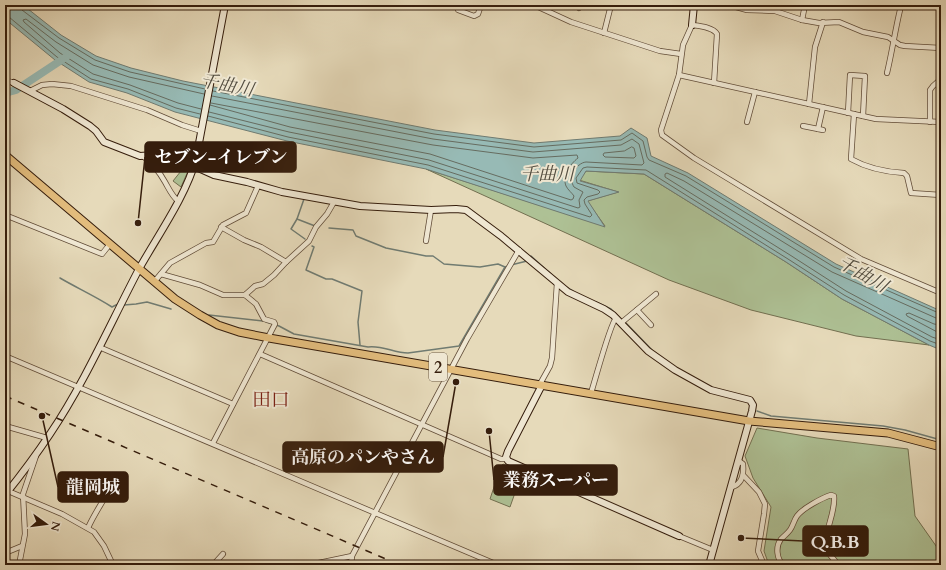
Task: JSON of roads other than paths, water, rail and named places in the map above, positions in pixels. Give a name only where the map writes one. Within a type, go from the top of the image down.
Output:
[{"type":"main road","name":"2","points":[[5,155],[175,299],[208,320],[239,332],[750,421],[888,433],[941,448]]},
{"type":"street","points":[[114,565],[104,546],[94,532],[88,528],[62,514],[23,498],[6,493],[47,438],[78,386],[178,201],[194,167],[225,5]]},
{"type":"street","points":[[457,5],[458,10],[474,16],[478,14],[481,5]]},
{"type":"street","points":[[534,5],[542,7],[571,22],[665,52],[681,54]]},
{"type":"street","points":[[604,33],[611,5]]},
{"type":"street","points":[[694,5],[692,25],[683,45],[679,75],[661,130],[662,135],[694,158],[861,259],[941,293]]},
{"type":"street","points":[[729,5],[747,10],[775,11],[802,20],[839,22],[863,32],[888,37],[896,43],[905,46],[941,48]]},
{"type":"street","points":[[802,20],[805,5]]},
{"type":"street","points":[[886,73],[900,10]]},
{"type":"street","points":[[809,104],[815,47],[823,22]]},
{"type":"street","points":[[692,25],[704,27],[715,31],[717,34],[714,83]]},
{"type":"street","points":[[679,75],[876,119],[941,122]]},
{"type":"street","points":[[848,113],[850,75],[865,76],[863,116]]},
{"type":"street","points":[[930,122],[930,90],[941,79]]},
{"type":"street","points":[[5,80],[14,82],[29,90],[90,126],[96,131],[104,142],[144,157],[150,162],[164,180],[173,196],[178,201]]},
{"type":"street","points":[[29,90],[42,85],[52,84],[71,86],[147,110],[182,125],[201,129]]},
{"type":"street","points":[[747,122],[755,92]]},
{"type":"street","points":[[803,126],[820,129],[823,107]]},
{"type":"street","points":[[854,114],[851,159],[896,174],[906,174],[911,193],[941,195]]},
{"type":"street","points":[[144,157],[167,154],[214,175],[334,202],[360,206],[431,210],[456,208],[466,210],[519,250],[568,292],[604,309],[619,320],[648,351],[674,370],[710,390],[750,400],[753,408],[750,421],[709,565]]},
{"type":"street","points":[[154,282],[170,264],[206,243],[213,242],[223,224],[246,212],[258,186]]},
{"type":"street","points":[[245,295],[255,286],[263,284],[274,275],[286,262],[310,241],[316,227],[320,224],[334,202]]},
{"type":"street","points":[[426,241],[431,210]]},
{"type":"street","points":[[5,215],[102,254],[110,244]]},
{"type":"street","points":[[221,227],[244,240],[261,247],[286,262]]},
{"type":"street","points":[[351,565],[352,556],[451,369],[519,250]]},
{"type":"street","points":[[161,274],[200,285],[223,295],[245,295],[256,304],[264,319],[274,322],[275,325],[213,443]]},
{"type":"street","points":[[507,459],[508,451],[550,366],[552,358],[557,283]]},
{"type":"street","points":[[591,393],[614,320],[619,320],[637,310],[656,294]]},
{"type":"street","points":[[637,310],[651,325]]},
{"type":"street","points":[[99,347],[233,404]]},
{"type":"street","points":[[260,354],[501,459],[507,459],[510,463],[713,550]]},
{"type":"street","points":[[5,356],[498,565]]},
{"type":"street","points":[[5,426],[47,438]]},
{"type":"street","points":[[19,565],[25,530],[23,498],[24,489],[36,457],[35,454]]},
{"type":"street","points":[[732,487],[738,483],[743,475],[743,464],[739,461]]},
{"type":"street","points":[[743,475],[759,492],[765,504],[758,551],[764,565]]},
{"type":"street","points":[[88,528],[110,488]]},
{"type":"street","points":[[783,565],[778,558],[780,541],[790,530],[797,516],[808,506],[831,495],[834,496],[834,501],[833,513],[828,531],[827,548],[828,552],[838,565]]},
{"type":"street","points":[[5,553],[22,546]]},
{"type":"street","points":[[213,565],[223,554]]},
{"type":"street","points":[[308,565],[352,556]]},
{"type":"water","name":"千曲川","points":[[5,5],[23,5],[61,35],[96,56],[131,68],[183,81],[435,130],[534,143],[620,136],[631,128],[647,138],[651,156],[688,173],[836,264],[941,311],[941,350],[842,299],[786,262],[644,174],[586,171],[580,181],[619,192],[588,201],[605,227],[426,169],[287,141],[175,112],[127,93],[89,82],[55,60],[5,19]]},
{"type":"waterway","points":[[5,93],[16,90],[66,57]]},
{"type":"waterway","points":[[304,199],[297,219],[315,226]]},
{"type":"waterway","points":[[297,219],[291,229],[305,239]]},
{"type":"waterway","points":[[329,228],[353,230],[356,236],[386,248],[433,256],[444,264],[480,267],[498,264],[505,267]]},
{"type":"waterway","points":[[312,246],[314,247],[306,270],[326,279],[332,279],[362,291],[358,322],[360,345]]},
{"type":"waterway","points":[[530,257],[531,256],[552,275]]},
{"type":"waterway","points":[[511,265],[527,261]]},
{"type":"waterway","points":[[266,322],[279,326],[294,334],[368,347],[378,347],[403,353],[459,346],[505,267],[508,266]]},
{"type":"waterway","points":[[60,278],[112,307],[118,304]]},
{"type":"waterway","points":[[566,287],[573,291]]},
{"type":"waterway","points":[[124,305],[147,302],[171,309]]},
{"type":"waterway","points":[[596,302],[611,309],[621,319]]},
{"type":"waterway","points":[[209,315],[263,321]]},
{"type":"waterway","points":[[625,322],[652,350],[661,357]]},
{"type":"waterway","points":[[757,411],[771,416],[883,426],[905,430],[941,440]]},
{"type":"railway","points":[[5,396],[400,565]]},
{"type":"place","name":"セブン-イレブン","points":[[138,223]]},
{"type":"place","name":"高原のパンやさん","points":[[456,382]]},
{"type":"place","name":"龍岡城","points":[[42,416]]},
{"type":"place","name":"業務スーパー","points":[[489,431]]},
{"type":"place","name":"Q.B.B","points":[[741,538]]},
{"type":"district","name":"田口","points":[[271,399]]}]
